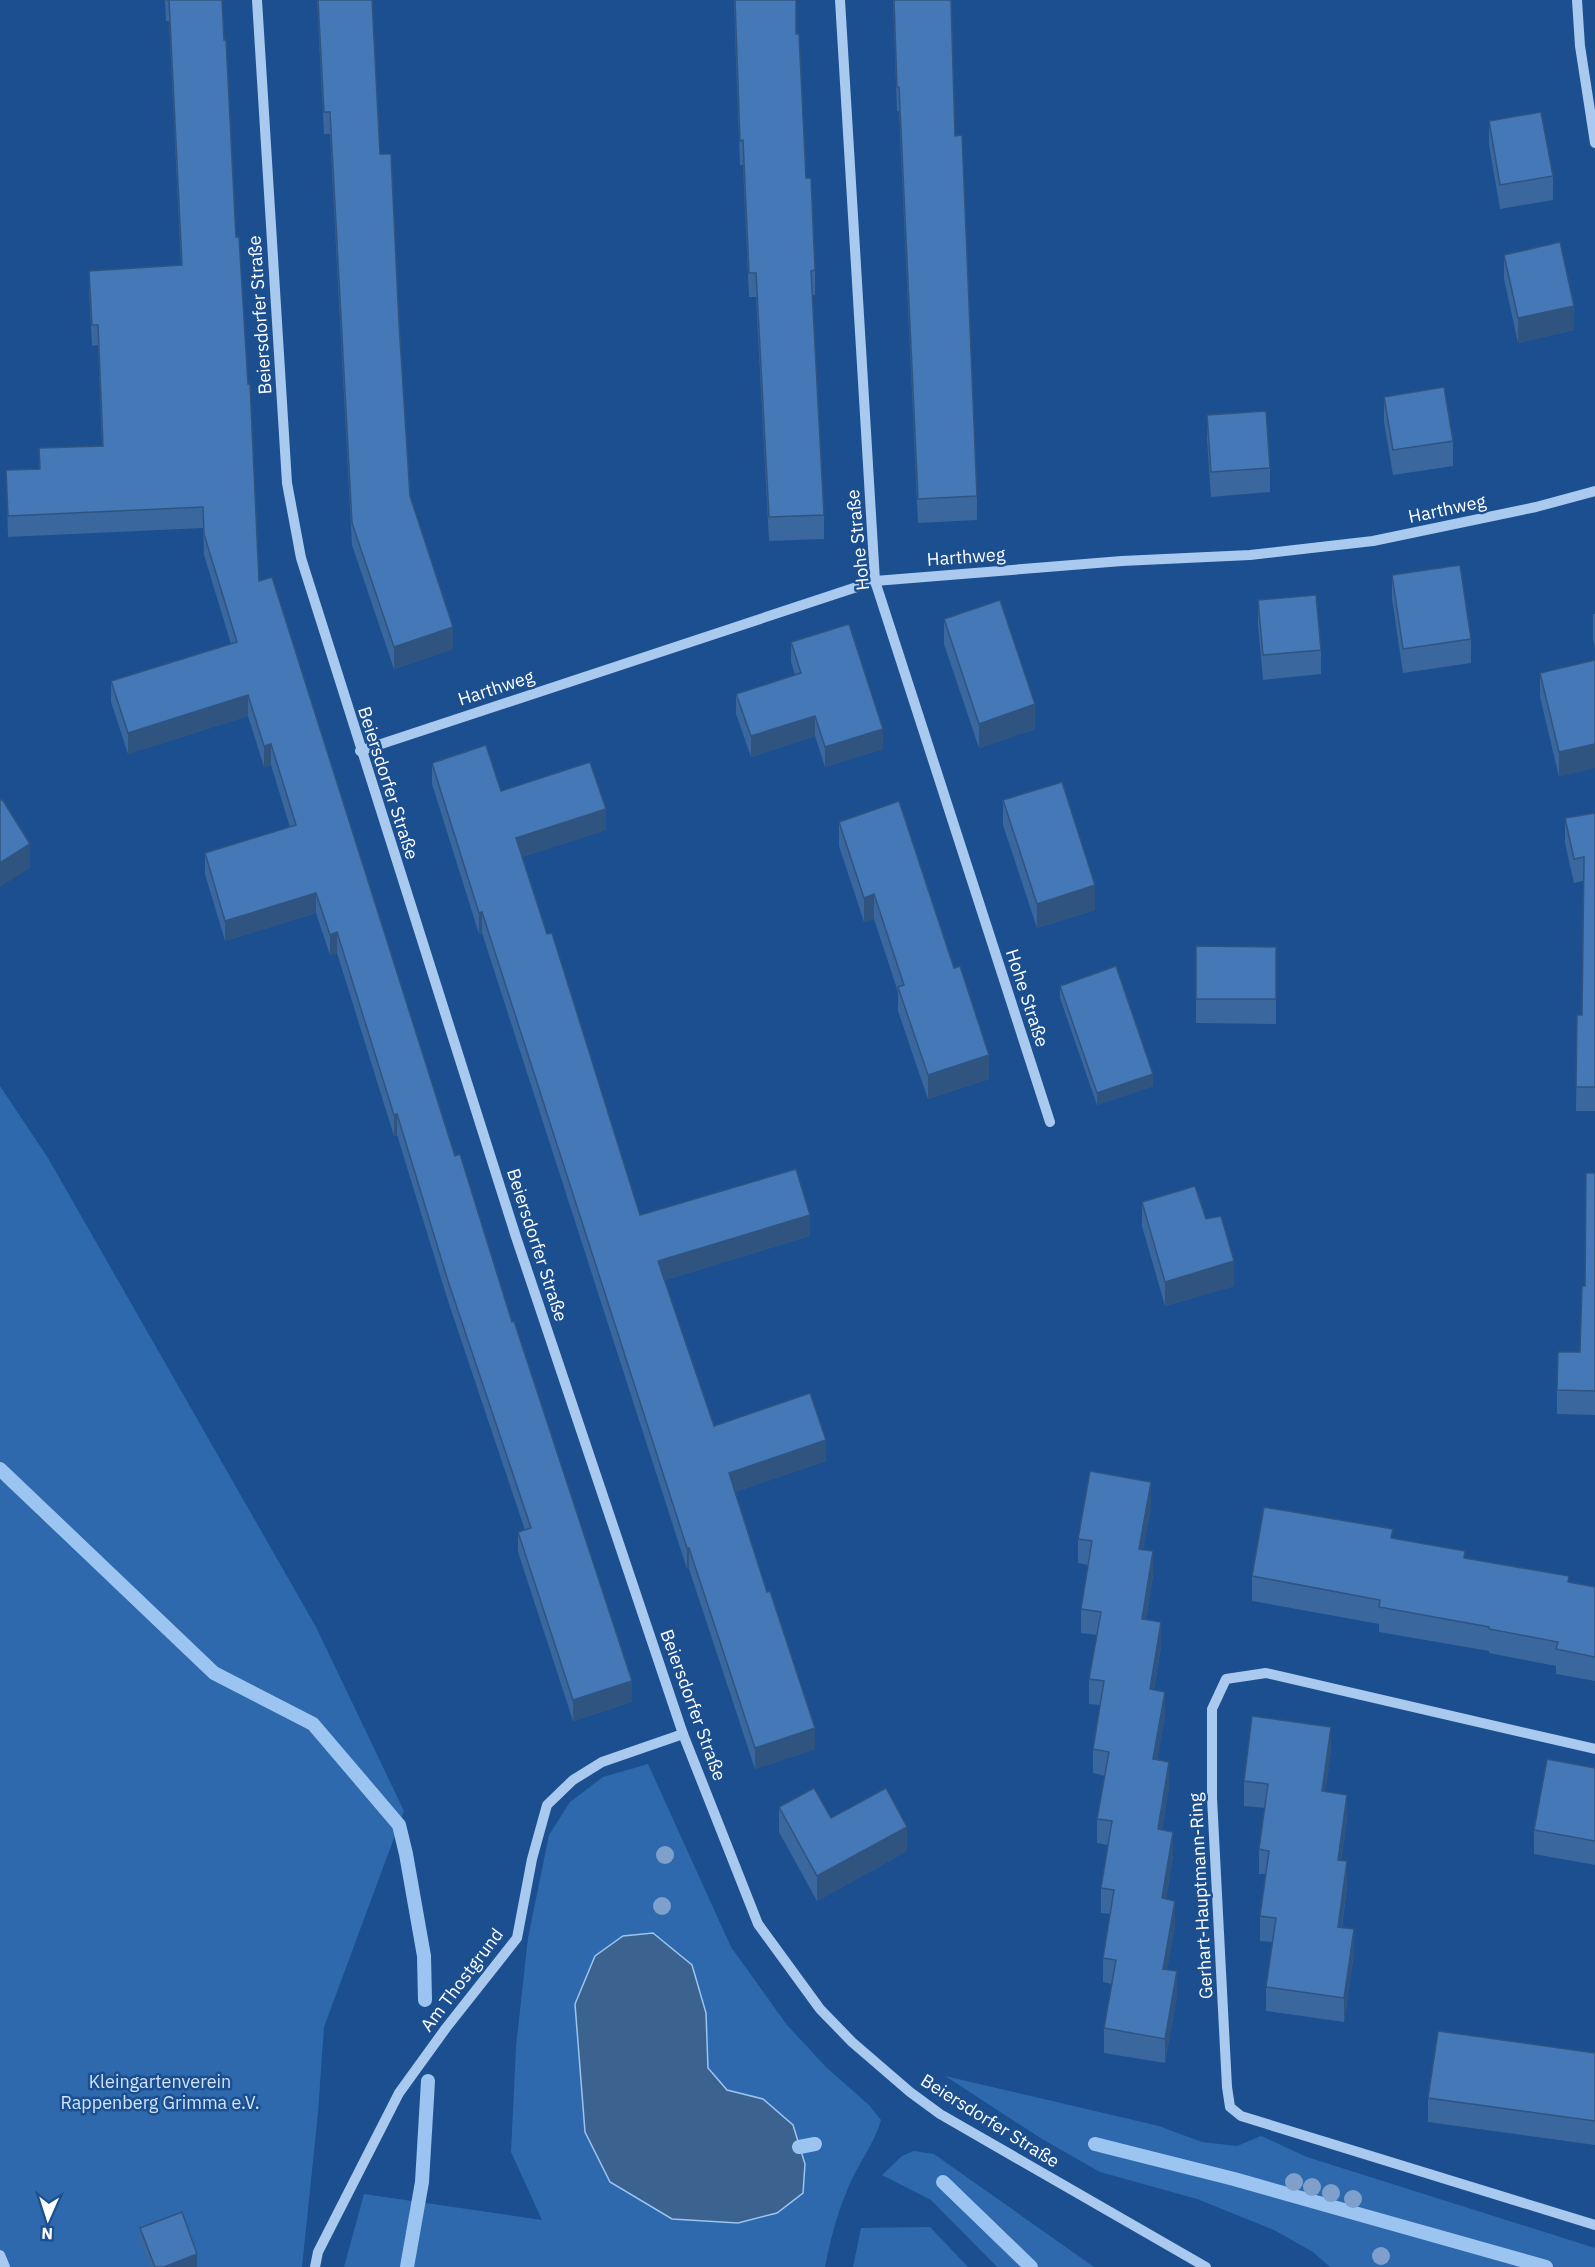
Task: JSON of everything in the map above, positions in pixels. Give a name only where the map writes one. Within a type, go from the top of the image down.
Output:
[{"type":"street","name":"Beiersdorfer Straße","points":[[257,0],[287,483],[301,558],[360,751],[516,1237],[683,1734],[758,1924],[820,2009],[852,2042],[910,2092],[940,2114],[1206,2267]]},
{"type":"street","name":"Hohe Straße","points":[[840,0],[875,580],[1050,1122]]},
{"type":"street","points":[[1577,0],[1580,46],[1595,143]]},
{"type":"street","name":"Harthweg","points":[[360,751],[875,580],[1122,561],[1250,555],[1373,541],[1536,507],[1595,491]]},
{"type":"street","name":"Gerhart-Hauptmann-Ring","points":[[1595,1749],[1266,1673],[1226,1679],[1212,1709],[1212,1798],[1227,2087],[1230,2107],[1241,2116],[1595,2225]]},
{"type":"street","name":"Am Thostgrund","points":[[315,2267],[318,2252],[399,2093],[446,2028],[517,1938],[532,1859],[547,1805],[573,1780],[602,1762],[683,1734]]},
{"type":"street","points":[[0,2255],[4,2267]]},
{"type":"green space","name":"Kleingartenverein Rappenberg Grimma e.V.","points":[[0,1086],[48,1158],[316,1627],[404,1811],[324,2027],[318,2113],[302,2267],[0,2267]]},
{"type":"green space","points":[[648,1764],[731,1947],[787,2025],[826,2067],[869,2105],[881,2120],[843,2200],[825,2267],[344,2267],[364,2194],[542,2220],[511,2152],[516,2047],[528,1938],[549,1835],[570,1802],[603,1777]]},
{"type":"green space","points":[[945,2076],[1159,2126],[1202,2142],[1237,2146],[1261,2136],[1307,2157],[1595,2248],[1595,2267],[1330,2267],[1313,2252],[1274,2230],[1197,2199],[1100,2172],[1042,2139]]},
{"type":"green space","points":[[914,2151],[934,2154],[1094,2267],[997,2267],[931,2200],[882,2175],[902,2156]]},
{"type":"green space","points":[[930,2227],[968,2267],[853,2267],[861,2228]]},
{"type":"shaded area","points":[[653,1933],[692,1965],[706,2013],[708,2068],[727,2090],[763,2099],[793,2125],[805,2164],[803,2193],[777,2213],[738,2223],[672,2219],[610,2182],[585,2132],[575,2004],[595,1956],[623,1936]]},
{"type":"building","points":[[169,0],[222,0],[236,237],[239,237],[248,384],[250,384],[259,581],[272,577],[455,1156],[460,1154],[512,1322],[514,1321],[632,1681],[573,1700],[518,1532],[531,1528],[448,1281],[397,1114],[394,1115],[337,932],[330,935],[316,893],[225,921],[205,853],[296,825],[271,744],[264,746],[248,695],[128,733],[111,681],[237,642],[204,534],[203,507],[8,516],[6,470],[40,469],[39,448],[103,446],[98,325],[92,325],[89,271],[182,265]]},
{"type":"building","points":[[318,0],[372,0],[380,154],[391,154],[410,496],[453,627],[394,647],[352,523],[330,112],[324,112]]},
{"type":"building","points":[[735,0],[796,0],[796,34],[799,34],[806,178],[811,178],[815,270],[811,271],[824,515],[769,517],[756,273],[749,273],[743,140],[740,141]]},
{"type":"building","points":[[894,0],[951,0],[955,136],[962,135],[977,496],[918,499]]},
{"type":"building","points":[[1541,112],[1553,176],[1500,185],[1489,121]]},
{"type":"building","points":[[1560,242],[1574,306],[1518,318],[1504,255]]},
{"type":"building","points":[[1444,387],[1453,441],[1393,450],[1384,397]]},
{"type":"building","points":[[1266,411],[1270,468],[1211,472],[1207,415]]},
{"type":"building","points":[[1460,565],[1471,639],[1403,649],[1392,575]]},
{"type":"building","points":[[1316,595],[1321,650],[1263,655],[1258,600]]},
{"type":"building","points":[[1000,600],[1035,704],[979,724],[944,619]]},
{"type":"building","points":[[849,624],[883,729],[825,747],[815,716],[751,736],[736,694],[801,673],[791,642]]},
{"type":"building","points":[[1595,660],[1595,744],[1559,752],[1540,673]]},
{"type":"building","points":[[486,745],[501,791],[590,762],[606,809],[516,838],[547,934],[552,933],[640,1215],[796,1169],[810,1215],[658,1261],[714,1426],[810,1393],[826,1440],[729,1473],[767,1592],[770,1591],[815,1728],[755,1748],[689,1548],[687,1548],[432,763]]},
{"type":"building","points":[[1062,782],[1095,885],[1037,904],[1003,800]]},
{"type":"building","points":[[2,799],[30,844],[0,863],[0,801]]},
{"type":"building","points":[[899,801],[954,968],[960,966],[989,1055],[928,1075],[898,987],[904,985],[874,894],[864,898],[839,822]]},
{"type":"building","points":[[1595,813],[1595,1087],[1576,1087],[1577,1015],[1582,1015],[1584,857],[1574,859],[1565,818]]},
{"type":"building","points":[[1196,946],[1276,947],[1276,999],[1196,999]]},
{"type":"building","points":[[1116,966],[1153,1074],[1097,1093],[1060,986]]},
{"type":"building","points":[[1586,1173],[1595,1173],[1595,1391],[1557,1390],[1558,1352],[1580,1352],[1582,1286],[1585,1286]]},
{"type":"building","points":[[1195,1186],[1206,1219],[1221,1216],[1234,1261],[1165,1282],[1142,1202]]},
{"type":"building","points":[[1090,1471],[1151,1482],[1139,1549],[1153,1551],[1142,1619],[1161,1622],[1150,1689],[1165,1692],[1153,1759],[1169,1762],[1158,1829],[1173,1832],[1162,1898],[1175,1901],[1163,1969],[1177,1971],[1165,2039],[1104,2028],[1116,1960],[1103,1958],[1114,1890],[1101,1888],[1112,1821],[1097,1819],[1109,1752],[1093,1749],[1104,1681],[1089,1679],[1101,1612],[1081,1609],[1092,1541],[1078,1539]]},
{"type":"building","points":[[1264,1507],[1393,1529],[1391,1538],[1465,1551],[1464,1558],[1569,1576],[1568,1582],[1595,1587],[1595,1657],[1556,1649],[1558,1642],[1379,1607],[1380,1600],[1252,1576]]},
{"type":"building","points":[[1252,1716],[1331,1727],[1322,1791],[1347,1795],[1338,1860],[1347,1861],[1338,1927],[1354,1929],[1344,1998],[1266,1987],[1276,1918],[1260,1916],[1269,1851],[1259,1849],[1268,1784],[1244,1781]]},
{"type":"building","points":[[1547,1759],[1595,1768],[1595,1841],[1534,1830]]},
{"type":"building","points":[[814,1788],[831,1818],[886,1788],[907,1827],[817,1876],[779,1807]]},
{"type":"building","points":[[1438,2031],[1595,2053],[1595,2121],[1428,2098]]},
{"type":"building","points":[[182,2212],[197,2254],[164,2267],[155,2267],[140,2228]]},
{"type":"waterway","points":[[0,1469],[214,1673],[313,1724],[399,1825],[424,1956],[425,2000]]},
{"type":"waterway","points":[[407,2267],[422,2182],[428,2081]]},
{"type":"waterway","points":[[799,2147],[815,2144]]},
{"type":"waterway","points":[[1095,2144],[1234,2179],[1546,2267]]},
{"type":"waterway","points":[[943,2182],[1031,2267]]}]
